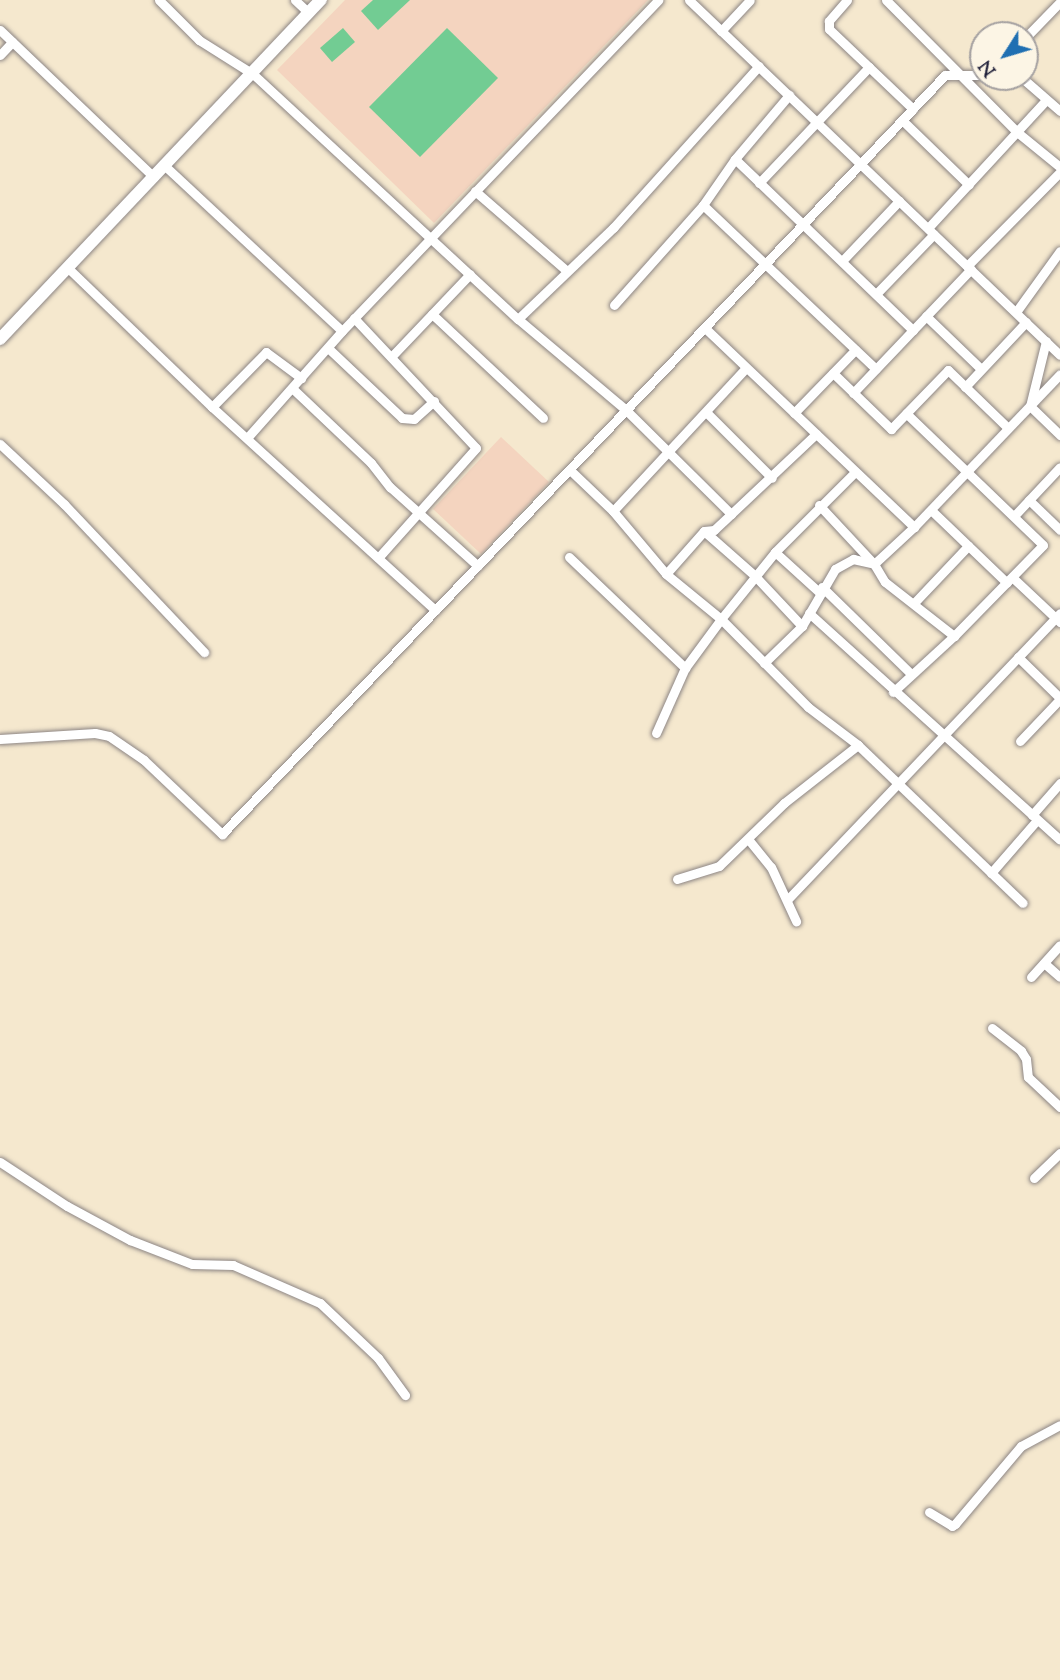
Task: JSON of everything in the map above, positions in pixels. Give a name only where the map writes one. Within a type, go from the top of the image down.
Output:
[{"type":"main road","points":[[0,339],[321,0]]},
{"type":"street","points":[[159,0],[200,40],[253,74],[518,319],[670,450],[731,514]]},
{"type":"street","points":[[295,0],[309,13]]},
{"type":"street","points":[[247,438],[342,331],[657,0]]},
{"type":"street","points":[[689,0],[1059,353]]},
{"type":"street","points":[[721,30],[750,0]]},
{"type":"street","points":[[847,0],[828,21],[829,29],[913,109]]},
{"type":"street","points":[[853,393],[1060,170],[1017,132],[963,74],[886,0]]},
{"type":"street","points":[[1039,23],[1060,2]]},
{"type":"street","points":[[1052,10],[1060,20]]},
{"type":"street","points":[[0,30],[154,177]]},
{"type":"street","points":[[0,55],[12,42]]},
{"type":"street","points":[[518,319],[663,175],[759,66]]},
{"type":"street","points":[[759,183],[869,67]]},
{"type":"street","points":[[0,739],[95,733],[109,736],[144,760],[222,834],[945,75],[969,74]]},
{"type":"street","points":[[1036,91],[1059,109]]},
{"type":"street","points":[[614,305],[703,205],[735,159],[789,95]]},
{"type":"street","points":[[876,294],[1046,100]]},
{"type":"street","points":[[902,120],[969,185]]},
{"type":"street","points":[[735,159],[913,330]]},
{"type":"street","points":[[164,166],[342,331]]},
{"type":"street","points":[[475,191],[567,271]]},
{"type":"street","points":[[842,261],[899,201]]},
{"type":"street","points":[[703,205],[876,369]]},
{"type":"street","points":[[1016,312],[1060,251]]},
{"type":"street","points":[[68,268],[212,407],[435,610]]},
{"type":"street","points":[[392,356],[470,274]]},
{"type":"street","points":[[432,314],[543,418]]},
{"type":"street","points":[[926,316],[981,369]]},
{"type":"street","points":[[355,318],[471,441],[475,452],[378,558]]},
{"type":"street","points":[[965,387],[1026,322]]},
{"type":"street","points":[[705,328],[745,369],[914,527]]},
{"type":"street","points":[[1030,406],[1046,341]]},
{"type":"street","points":[[328,348],[402,418],[414,419],[434,401]]},
{"type":"street","points":[[794,414],[855,349]]},
{"type":"street","points":[[212,407],[266,352],[301,378]]},
{"type":"street","points":[[613,511],[745,369]]},
{"type":"street","points":[[833,373],[891,429],[947,370],[1008,428]]},
{"type":"street","points":[[874,564],[931,510],[1060,374]]},
{"type":"street","points":[[292,388],[419,513],[478,566]]},
{"type":"street","points":[[1030,406],[1060,435]]},
{"type":"street","points":[[706,412],[772,478]]},
{"type":"street","points":[[893,692],[954,636],[1043,545],[906,413]]},
{"type":"street","points":[[666,574],[704,531],[714,530],[816,434]]},
{"type":"street","points":[[0,444],[64,504],[204,652]]},
{"type":"street","points":[[1014,516],[1060,467]]},
{"type":"street","points":[[569,470],[613,511],[666,574],[721,619],[808,707],[858,745],[1023,903]]},
{"type":"street","points":[[656,733],[685,668],[721,619],[775,552],[819,505],[855,472]]},
{"type":"street","points":[[1029,500],[1060,530]]},
{"type":"street","points":[[819,505],[874,564],[885,582],[954,636]]},
{"type":"street","points":[[787,900],[1058,618],[968,546],[931,510]]},
{"type":"street","points":[[704,531],[755,576],[802,626]]},
{"type":"street","points":[[914,603],[968,546]]},
{"type":"street","points":[[775,552],[911,674]]},
{"type":"street","points":[[569,557],[685,668]]},
{"type":"street","points":[[764,663],[802,626],[820,590],[835,569],[853,559],[874,564]]},
{"type":"street","points":[[809,614],[1060,840]]},
{"type":"street","points":[[1018,657],[1060,698],[1020,741]]},
{"type":"street","points":[[677,879],[719,866],[784,803],[858,745]]},
{"type":"street","points":[[991,873],[1060,783]]},
{"type":"street","points":[[748,839],[771,867],[796,922]]},
{"type":"street","points":[[1031,976],[1060,946]]},
{"type":"street","points":[[1044,963],[1060,977]]},
{"type":"street","points":[[992,1028],[1021,1051],[1026,1059],[1028,1077],[1060,1107]]},
{"type":"street","points":[[1034,1178],[1060,1153]]},
{"type":"street","points":[[0,1162],[67,1206],[130,1241],[192,1264],[233,1265],[320,1303],[377,1359],[405,1395]]},
{"type":"street","points":[[929,1512],[952,1525],[955,1524],[1021,1446],[1060,1425]]},
{"type":"shaded area","points":[[345,0],[648,0],[434,223],[277,70]]},
{"type":"shaded area","points":[[501,437],[549,482],[481,554],[433,509]]},
{"type":"green space","points":[[373,0],[410,0],[378,30],[361,11]]},
{"type":"green space","points":[[343,28],[355,42],[332,62],[320,48]]},
{"type":"green space","points":[[447,28],[498,78],[420,157],[369,107]]}]
